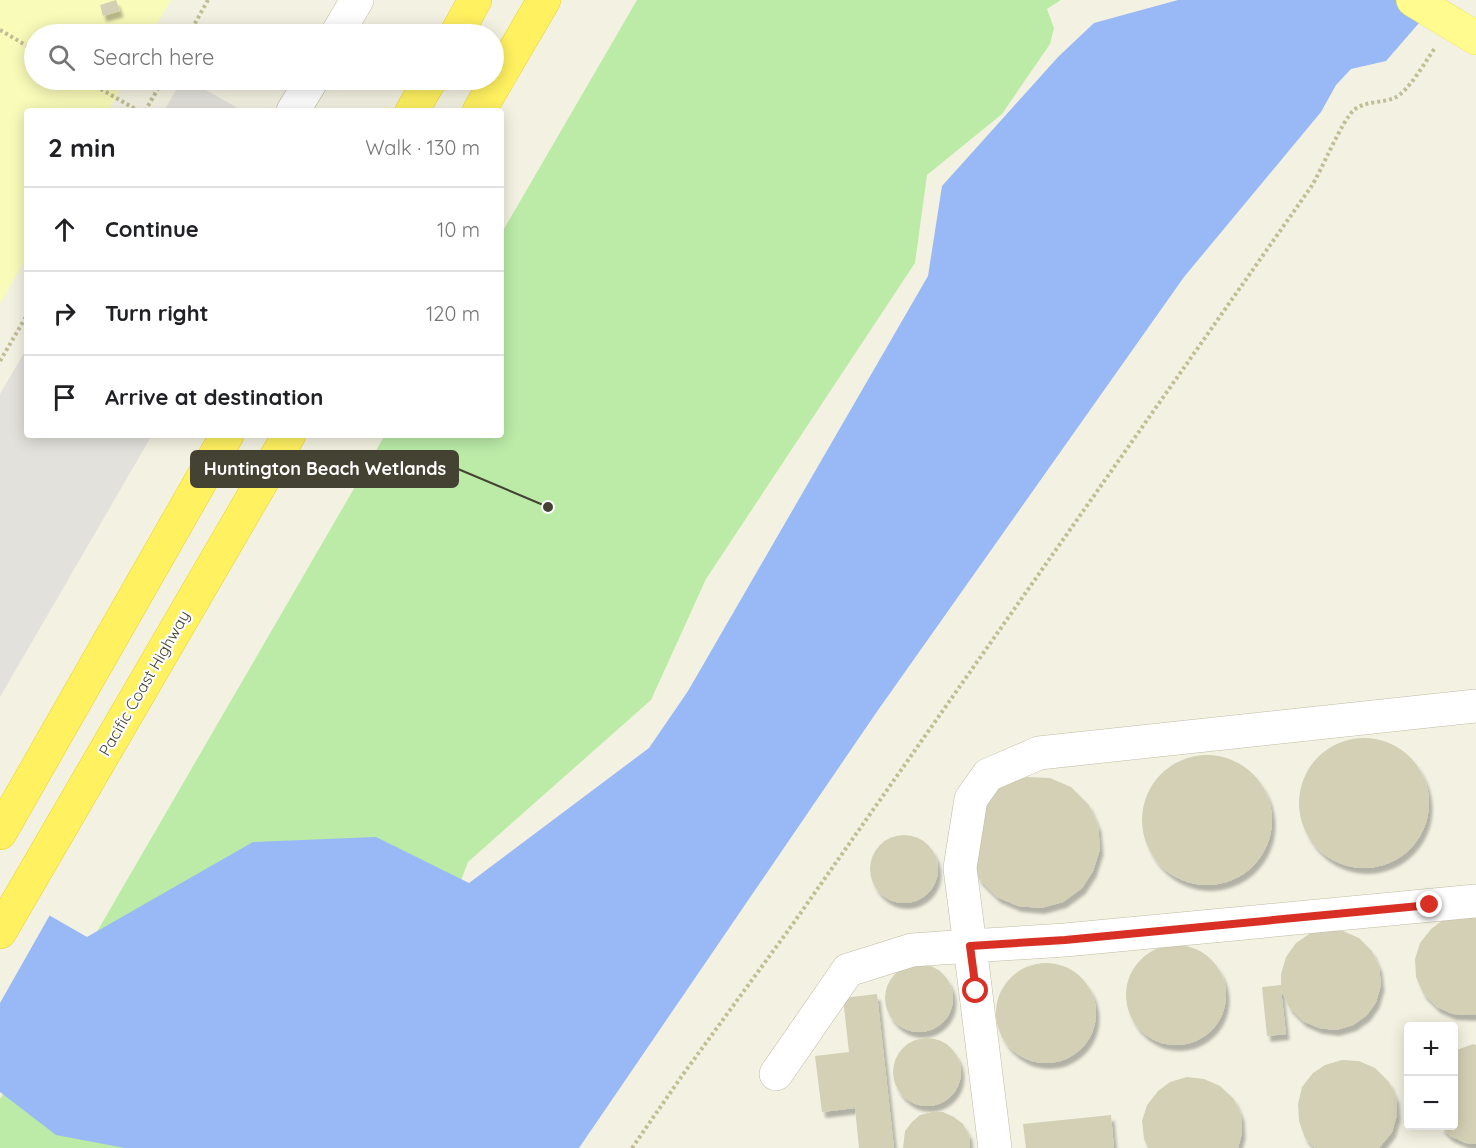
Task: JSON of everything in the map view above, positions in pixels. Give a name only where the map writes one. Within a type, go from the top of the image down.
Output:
[{"type":"highway","points":[[462,24],[475,0]]},
{"type":"highway","points":[[504,68],[544,0]]},
{"type":"highway","points":[[414,108],[424,90]]},
{"type":"highway","points":[[481,108],[491,90]]},
{"type":"highway","points":[[0,833],[224,438]]},
{"type":"highway","name":"Pacific Coast Highway","points":[[0,932],[287,438]]},
{"type":"main road","points":[[1413,0],[1464,31]]},
{"type":"lane","points":[[343,24],[357,0]]},
{"type":"lane","points":[[295,108],[306,90]]},
{"type":"lane","points":[[994,1148],[960,868],[971,800],[988,775],[1039,753],[1476,706]]},
{"type":"lane","points":[[776,1074],[848,970],[912,950],[1065,940],[1476,901]]},
{"type":"path","points":[[195,24],[208,0]]},
{"type":"path","points":[[0,30],[24,44]]},
{"type":"path","points":[[632,1148],[1311,187],[1346,120],[1354,110],[1362,106],[1394,99],[1404,92],[1464,31]]},
{"type":"path","points":[[103,90],[135,108]]},
{"type":"path","points":[[147,108],[157,90]]},
{"type":"path","points":[[0,362],[24,320]]},
{"type":"shaded area","points":[[637,0],[1061,0],[1047,9],[1054,28],[1050,44],[1002,114],[927,175],[915,263],[706,579],[651,700],[468,862],[360,1148],[0,1148],[0,1099],[383,438],[504,438],[504,229]]},
{"type":"shaded area","points":[[176,90],[206,90],[238,108],[166,108]]},
{"type":"shaded area","points":[[24,353],[24,438],[150,438],[0,697],[0,394]]},
{"type":"sand","points":[[0,0],[171,0],[157,24],[24,24],[24,90],[120,90],[110,108],[24,108],[24,261],[0,304]]},
{"type":"water","points":[[1178,0],[1439,0],[1386,61],[1351,69],[1336,85],[1321,112],[1184,277],[876,713],[579,1148],[125,1148],[56,1135],[0,1092],[0,887],[87,937],[253,842],[376,837],[469,883],[649,748],[688,691],[928,276],[942,186],[1058,57],[1094,23]]},
{"type":"pier","points":[[0,884],[51,913],[0,1003]]},
{"type":"building","points":[[116,0],[120,11],[103,16],[100,5]]},
{"type":"building","points":[[1364,738],[1389,743],[1410,757],[1424,778],[1429,803],[1424,828],[1410,849],[1389,863],[1364,868],[1339,863],[1318,849],[1304,828],[1299,803],[1304,778],[1318,757],[1339,743]]},
{"type":"building","points":[[1207,755],[1232,760],[1253,774],[1267,795],[1272,820],[1267,845],[1253,866],[1232,880],[1207,885],[1182,880],[1161,866],[1147,845],[1142,820],[1147,795],[1161,774],[1182,760]]},
{"type":"building","points":[[1027,777],[1050,778],[1071,787],[1089,805],[1098,826],[1100,849],[1093,871],[1082,888],[1063,902],[1041,908],[1018,906],[997,897],[979,879],[970,858],[989,794],[1005,783]]},
{"type":"building","points":[[904,835],[917,838],[928,845],[935,856],[938,869],[935,882],[928,893],[917,900],[904,903],[891,900],[880,893],[873,882],[870,869],[873,856],[880,845],[891,838]]},
{"type":"building","points":[[1476,916],[1476,1014],[1453,1014],[1437,1007],[1423,993],[1416,977],[1415,959],[1420,943],[1431,929],[1443,920]]},
{"type":"building","points":[[1326,930],[1343,931],[1359,938],[1372,951],[1379,967],[1381,985],[1376,1002],[1367,1015],[1353,1025],[1336,1030],[1319,1028],[1303,1021],[1289,1007],[1281,990],[1286,1034],[1267,1036],[1262,987],[1281,985],[1281,974],[1286,957],[1296,943],[1309,934]]},
{"type":"building","points":[[1176,945],[1195,949],[1211,960],[1222,976],[1226,995],[1222,1014],[1211,1030],[1195,1041],[1176,1045],[1157,1041],[1141,1030],[1130,1014],[1126,995],[1130,976],[1141,960],[1157,949]]},
{"type":"building","points":[[1046,963],[1065,967],[1081,978],[1092,994],[1096,1013],[1092,1032],[1081,1048],[1065,1059],[1046,1063],[1027,1059],[1011,1048],[1000,1032],[996,1013],[1000,994],[1011,978],[1027,967]]},
{"type":"building","points":[[919,964],[932,967],[943,974],[950,985],[953,998],[950,1011],[943,1022],[932,1029],[919,1032],[906,1029],[895,1022],[888,1011],[885,998],[888,985],[895,974],[906,967]]},
{"type":"building","points":[[877,994],[894,1148],[859,1148],[855,1108],[822,1112],[815,1056],[849,1052],[843,998]]},
{"type":"building","points":[[927,1038],[940,1041],[951,1048],[958,1059],[961,1072],[958,1085],[951,1096],[940,1103],[927,1106],[914,1103],[903,1096],[896,1085],[893,1072],[896,1059],[903,1048],[914,1041]]},
{"type":"building","points":[[1476,1045],[1476,1144],[1466,1143],[1450,1136],[1444,1130],[1458,1130],[1458,1050]]},
{"type":"building","points":[[1342,1060],[1359,1061],[1375,1068],[1389,1082],[1396,1098],[1397,1115],[1392,1132],[1379,1148],[1315,1148],[1305,1138],[1299,1121],[1298,1104],[1302,1087],[1313,1073],[1325,1065]]},
{"type":"building","points":[[1187,1077],[1204,1079],[1220,1086],[1234,1099],[1241,1115],[1242,1133],[1238,1148],[1148,1148],[1144,1139],[1142,1121],[1147,1105],[1158,1091],[1170,1082]]},
{"type":"building","points":[[943,1112],[963,1124],[969,1135],[970,1148],[903,1148],[905,1131],[912,1122],[920,1115]]},
{"type":"building","points":[[1111,1115],[1114,1148],[1026,1148],[1023,1124]]},
{"type":"place","name":"Huntington Beach Wetlands","points":[[548,507]]},
{"type":"route","points":[[976,991],[970,946],[1065,940],[1430,905]]}]
